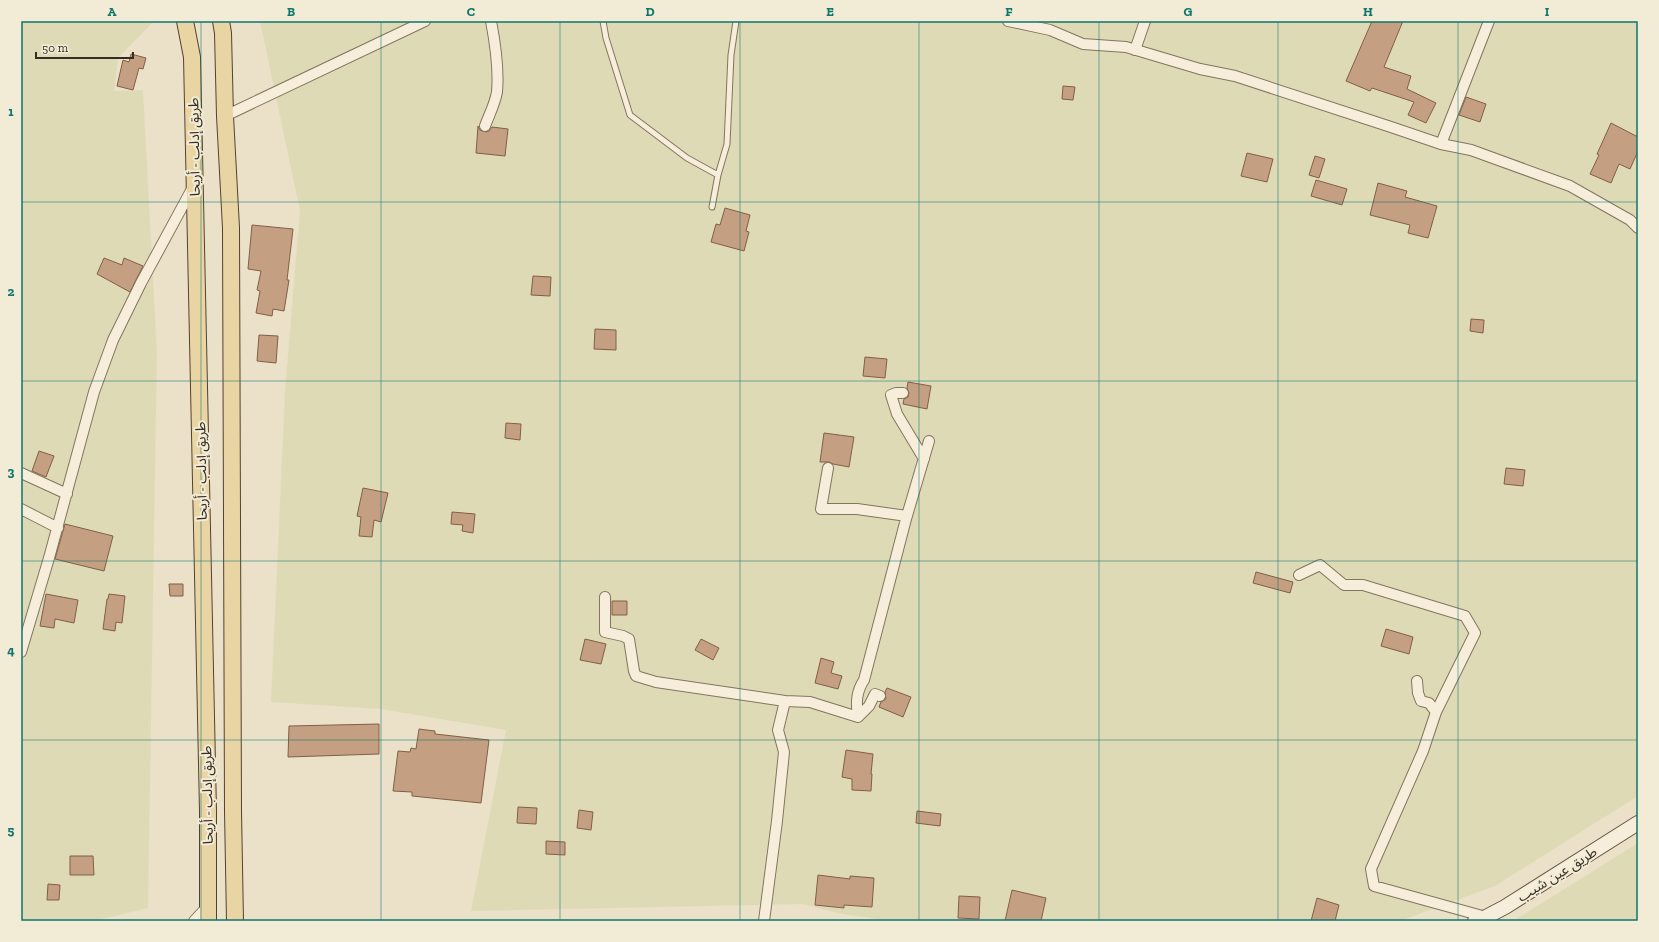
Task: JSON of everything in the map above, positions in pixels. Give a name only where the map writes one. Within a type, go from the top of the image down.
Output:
[{"type":"main road","name":"طريق إدلب - أريحا","points":[[185,21],[192,57],[208,811],[208,913]]},
{"type":"main road","name":"طريق إدلب - أريحا","points":[[221,21],[223,33],[225,116],[232,228],[233,811],[236,921]]},
{"type":"main road","points":[[208,811],[233,811]]},
{"type":"main road","name":"طريق عين شيب","points":[[1481,919],[1638,823]]},
{"type":"street","points":[[225,116],[425,21]]},
{"type":"street","points":[[485,126],[497,92],[494,38],[491,21]]},
{"type":"street","points":[[1008,21],[1050,30],[1083,44],[1126,47],[1200,69],[1235,76],[1441,144],[1471,150],[1570,186],[1630,220],[1638,228]]},
{"type":"street","points":[[1135,50],[1145,21]]},
{"type":"street","points":[[1441,144],[1489,21]]},
{"type":"street","points":[[21,652],[58,528],[94,392],[113,340],[141,284],[195,184]]},
{"type":"street","points":[[903,393],[890,395],[897,414],[924,458]]},
{"type":"street","points":[[858,717],[856,706],[858,689],[864,680],[866,667],[873,646],[906,516],[929,441]]},
{"type":"street","points":[[828,468],[820,509],[857,509],[906,516]]},
{"type":"street","points":[[21,473],[67,494]]},
{"type":"street","points":[[21,509],[58,528]]},
{"type":"street","points":[[1300,575],[1320,565],[1344,585],[1363,585],[1465,616],[1475,633],[1436,712],[1423,751],[1372,869],[1374,886],[1481,919]]},
{"type":"street","points":[[605,598],[604,632],[623,636],[629,639],[636,676],[656,682],[785,701],[810,702],[858,717]]},
{"type":"street","points":[[1417,681],[1418,693],[1421,701],[1429,704],[1436,712]]},
{"type":"street","points":[[858,717],[870,706],[875,694],[880,696]]},
{"type":"street","points":[[764,921],[784,752],[778,730],[785,701]]},
{"type":"street","points":[[194,921],[208,913]]},
{"type":"lane","points":[[603,21],[606,38],[630,115],[687,158],[718,175]]},
{"type":"lane","points":[[712,208],[718,175],[727,144],[730,70],[736,21]]},
{"type":"shaded area","points":[[21,21],[153,22],[118,58],[114,91],[143,90],[157,353],[148,908],[93,921],[21,921]]},
{"type":"shaded area","points":[[260,21],[1638,21],[1638,796],[1495,886],[1400,921],[893,921],[842,914],[803,904],[471,911],[506,730],[381,709],[271,702],[285,391],[300,211]]},
{"type":"shaded area","points":[[1638,843],[1638,921],[1513,921]]},
{"type":"building","points":[[1372,21],[1403,21],[1384,67],[1411,76],[1407,89],[1436,103],[1426,123],[1408,115],[1414,102],[1372,88],[1370,91],[1346,81]]},
{"type":"building","points":[[131,54],[146,58],[143,69],[139,68],[133,90],[117,86],[123,60],[129,62]]},
{"type":"building","points":[[1063,86],[1075,87],[1073,100],[1062,99]]},
{"type":"building","points":[[1466,97],[1486,104],[1480,122],[1459,115]]},
{"type":"building","points":[[1611,123],[1638,137],[1638,151],[1630,169],[1619,164],[1611,183],[1590,174]]},
{"type":"building","points":[[478,126],[480,130],[486,132],[492,127],[508,129],[505,156],[476,153]]},
{"type":"building","points":[[1247,153],[1273,159],[1267,182],[1241,176]]},
{"type":"building","points":[[1315,156],[1325,159],[1319,178],[1309,175]]},
{"type":"building","points":[[1316,180],[1347,189],[1342,205],[1311,196]]},
{"type":"building","points":[[1378,183],[1407,191],[1405,197],[1437,206],[1428,238],[1408,233],[1410,225],[1370,215]]},
{"type":"building","points":[[725,208],[750,215],[746,231],[749,232],[744,251],[711,242],[716,224],[720,225]]},
{"type":"building","points":[[252,225],[293,229],[287,280],[289,280],[284,311],[273,309],[272,316],[256,313],[260,291],[257,290],[261,271],[248,269]]},
{"type":"building","points":[[104,258],[122,265],[124,258],[143,266],[130,292],[97,274]]},
{"type":"building","points":[[533,276],[551,277],[550,296],[531,295]]},
{"type":"building","points":[[1471,319],[1484,320],[1483,333],[1470,331]]},
{"type":"building","points":[[595,329],[616,330],[616,350],[594,349]]},
{"type":"building","points":[[259,335],[278,336],[276,363],[257,361]]},
{"type":"building","points":[[865,357],[887,359],[885,378],[863,376]]},
{"type":"building","points":[[908,382],[931,386],[927,409],[903,404],[904,399],[908,397],[909,393],[907,388]]},
{"type":"building","points":[[506,423],[521,424],[520,440],[505,438]]},
{"type":"building","points":[[824,433],[854,437],[849,467],[829,462],[820,462]]},
{"type":"building","points":[[39,451],[54,456],[46,477],[32,471]]},
{"type":"building","points":[[1506,468],[1525,470],[1523,486],[1504,484]]},
{"type":"building","points":[[363,488],[388,493],[381,522],[374,520],[372,537],[359,536],[361,517],[357,516]]},
{"type":"building","points":[[452,512],[475,514],[473,533],[462,531],[463,525],[451,524]]},
{"type":"building","points":[[65,524],[113,536],[104,571],[55,559]]},
{"type":"building","points":[[1256,572],[1293,582],[1290,593],[1253,583]]},
{"type":"building","points":[[169,584],[183,584],[183,596],[170,596]]},
{"type":"building","points":[[46,594],[78,600],[74,623],[55,619],[54,628],[40,626]]},
{"type":"building","points":[[109,594],[125,596],[122,623],[116,622],[115,631],[103,629]]},
{"type":"building","points":[[612,601],[627,601],[627,615],[612,615]]},
{"type":"building","points":[[1386,629],[1413,637],[1409,654],[1381,646]]},
{"type":"building","points":[[585,639],[606,644],[601,664],[580,660]]},
{"type":"building","points":[[701,639],[719,648],[713,660],[695,650]]},
{"type":"building","points":[[821,658],[834,662],[831,673],[842,676],[838,689],[815,683]]},
{"type":"building","points":[[887,688],[911,697],[903,717],[879,707],[881,702],[886,699],[885,692]]},
{"type":"building","points":[[379,724],[379,754],[288,757],[289,726]]},
{"type":"building","points":[[419,729],[435,731],[435,734],[489,740],[481,803],[412,796],[412,792],[393,791],[398,751],[410,752],[411,748],[416,749]]},
{"type":"building","points":[[846,750],[873,754],[871,791],[852,790],[852,779],[842,777]]},
{"type":"building","points":[[518,807],[537,808],[536,824],[517,823]]},
{"type":"building","points":[[579,810],[593,812],[591,830],[577,828]]},
{"type":"building","points":[[917,811],[941,814],[940,826],[916,823]]},
{"type":"building","points":[[546,841],[565,842],[565,855],[546,854]]},
{"type":"building","points":[[70,856],[93,856],[94,875],[70,875]]},
{"type":"building","points":[[818,875],[850,879],[850,876],[874,878],[872,907],[844,905],[844,908],[815,905]]},
{"type":"building","points":[[48,884],[60,885],[59,900],[47,900]]},
{"type":"building","points":[[1012,890],[1046,898],[1041,921],[1005,921]]},
{"type":"building","points":[[959,896],[980,897],[979,919],[958,918]]},
{"type":"building","points":[[1317,898],[1339,905],[1335,921],[1311,921]]}]
